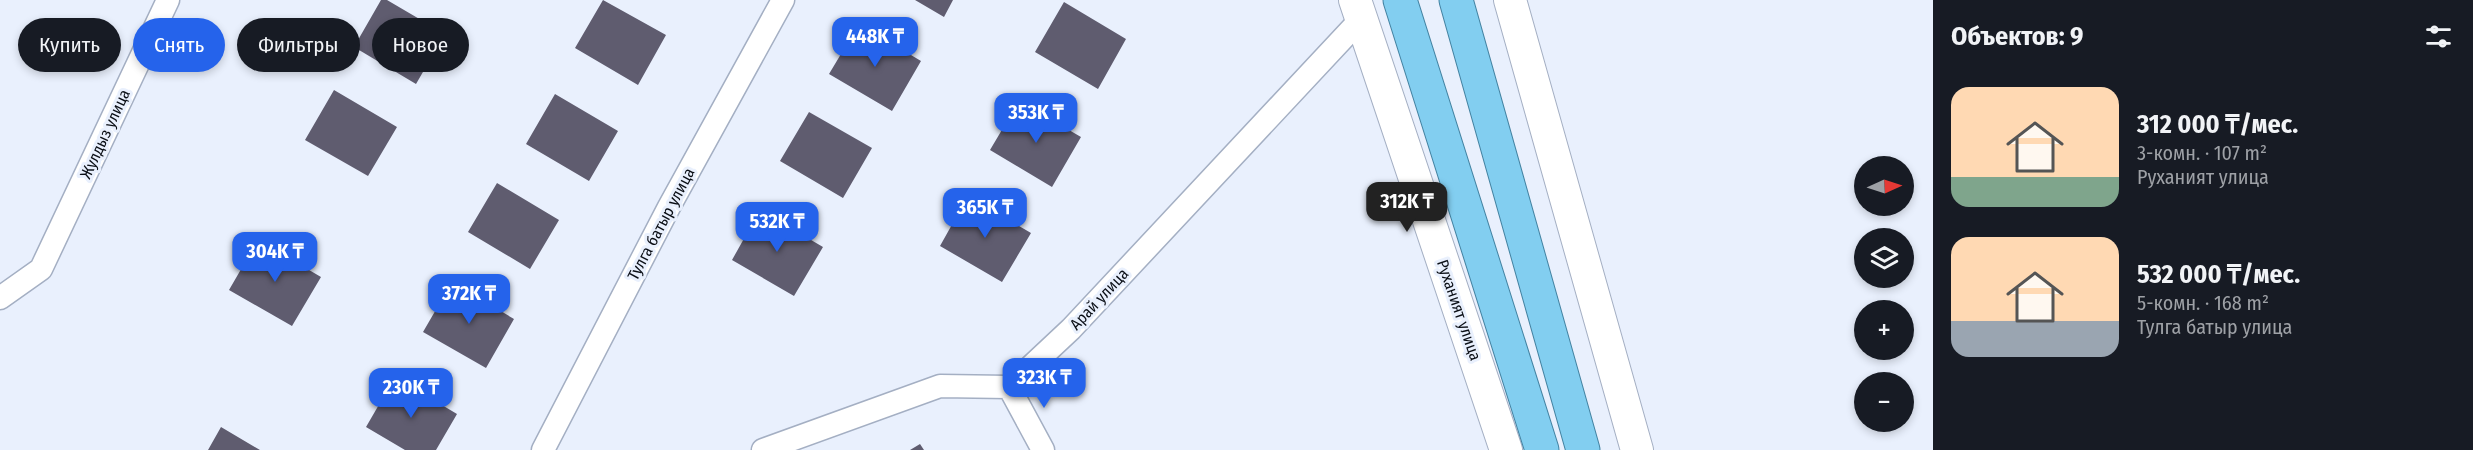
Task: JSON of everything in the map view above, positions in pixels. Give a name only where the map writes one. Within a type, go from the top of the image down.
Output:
[{"type":"highway","points":[[1400,0],[1542,450]]},
{"type":"highway","points":[[1456,0],[1583,450]]},
{"type":"main road","points":[[1509,0],[1637,450]]},
{"type":"main road","name":"Руханият улица","points":[[1358,10],[1506,450]]},
{"type":"street","name":"Жулдыз улица","points":[[0,298],[41,269],[168,0]]},
{"type":"street","name":"Тулга батыр улица","points":[[543,450],[669,207],[783,0]]},
{"type":"street","name":"Арай улица","points":[[1009,387],[1071,329],[1358,10]]},
{"type":"street","points":[[764,450],[940,386],[1009,387],[1043,450]]},
{"type":"building","points":[[381,0],[387,0],[418,18],[372,18],[372,58],[360,51],[360,37]]},
{"type":"building","points":[[603,0],[666,35],[638,85],[575,48]]},
{"type":"building","points":[[915,0],[953,0],[944,17]]},
{"type":"building","points":[[1064,2],[1126,39],[1098,89],[1035,52]]},
{"type":"building","points":[[859,24],[921,61],[892,111],[829,74]]},
{"type":"building","points":[[396,72],[423,72],[416,84]]},
{"type":"building","points":[[334,90],[397,127],[368,176],[305,140]]},
{"type":"building","points":[[555,94],[618,131],[589,181],[526,144]]},
{"type":"building","points":[[1019,101],[1081,137],[1052,187],[990,150]]},
{"type":"building","points":[[809,112],[872,148],[843,198],[780,161]]},
{"type":"building","points":[[497,183],[559,220],[530,269],[468,232]]},
{"type":"building","points":[[968,196],[1031,233],[1002,282],[940,246]]},
{"type":"building","points":[[760,210],[823,247],[794,296],[732,260]]},
{"type":"building","points":[[258,240],[321,277],[292,326],[229,290]]},
{"type":"building","points":[[452,282],[514,319],[486,368],[423,332]]},
{"type":"building","points":[[395,377],[457,414],[436,450],[405,450],[366,427]]},
{"type":"building","points":[[221,427],[260,450],[208,450]]},
{"type":"building","points":[[920,444],[924,450],[910,450]]}]
